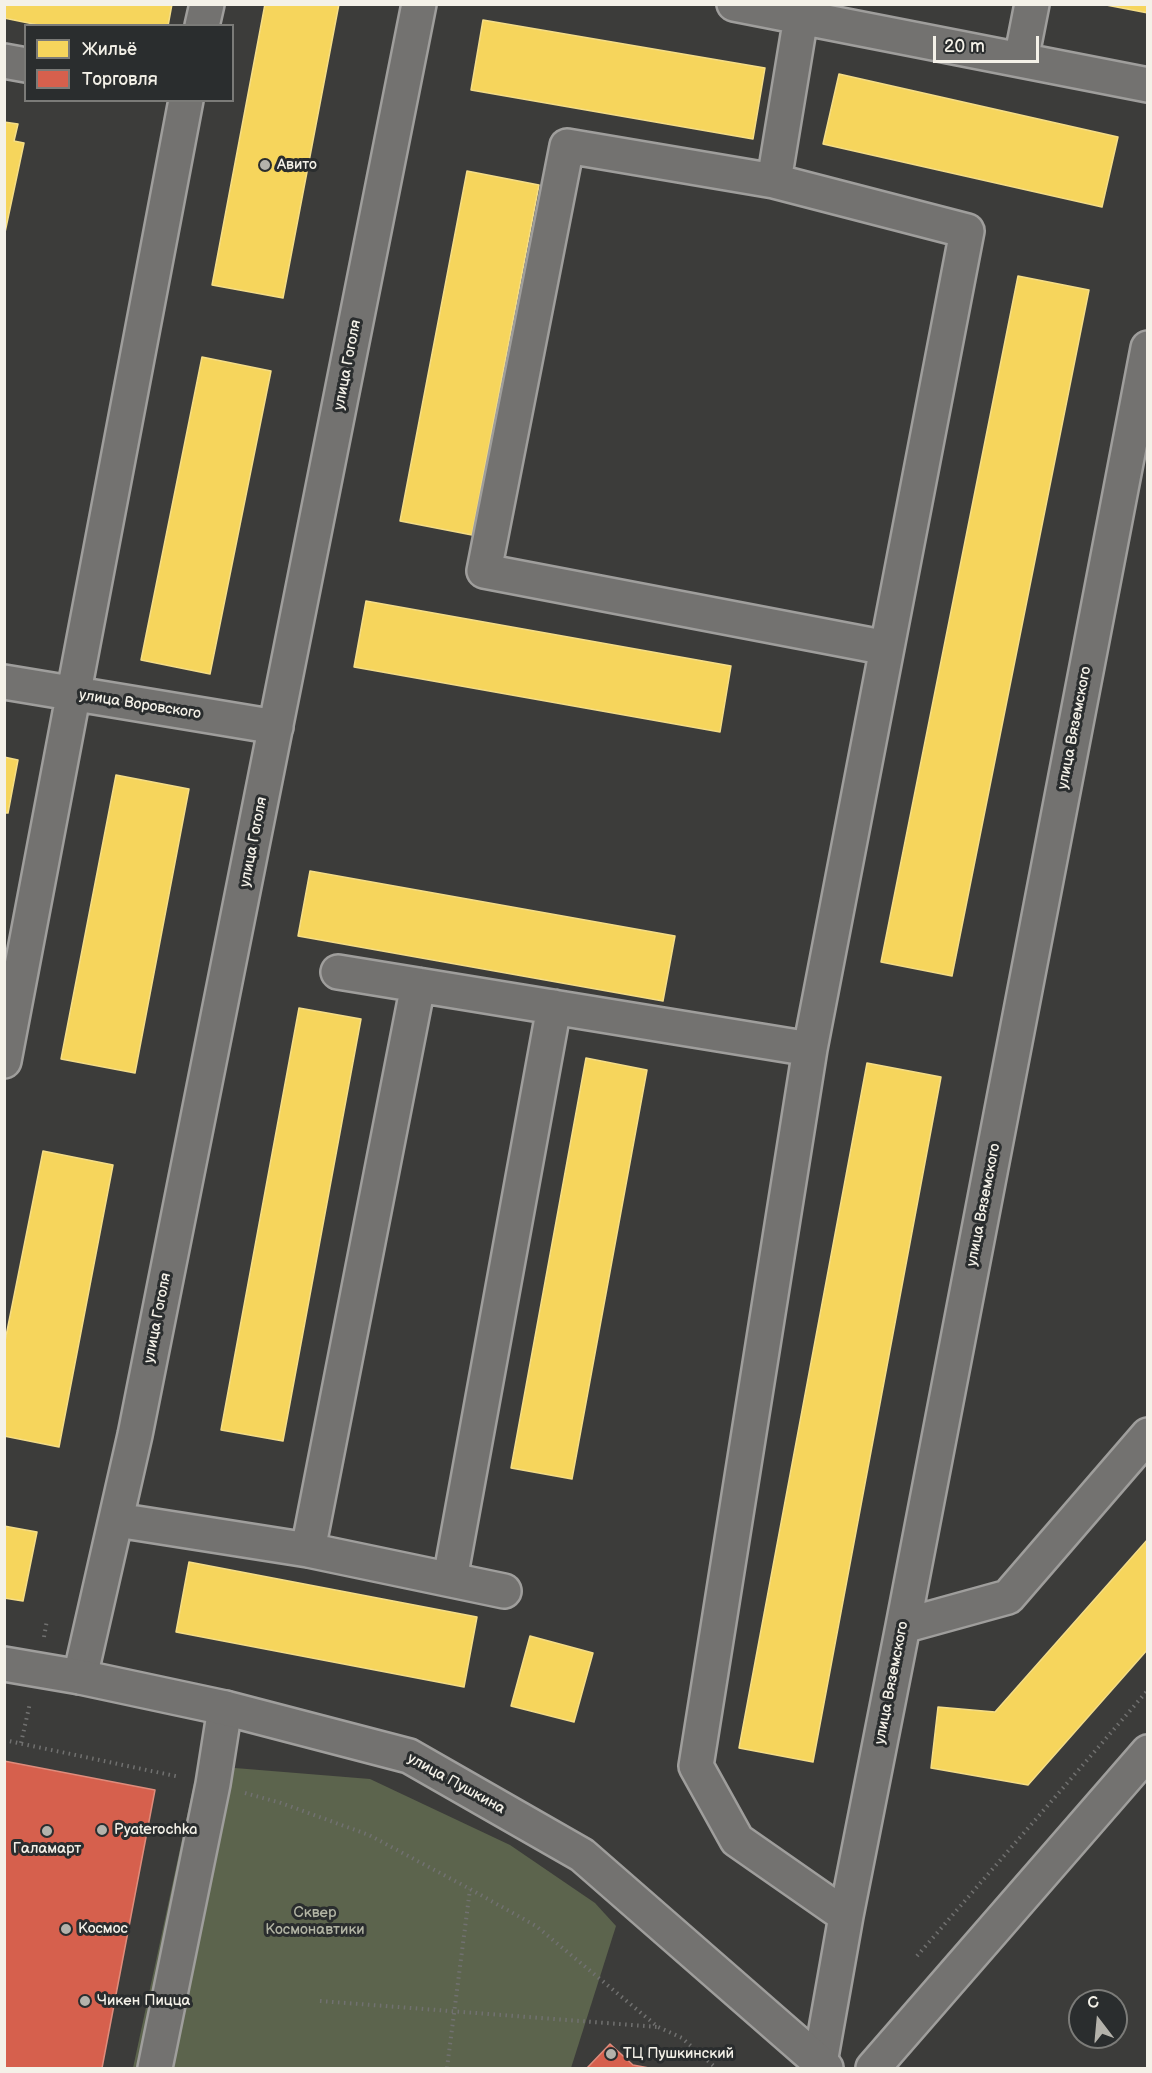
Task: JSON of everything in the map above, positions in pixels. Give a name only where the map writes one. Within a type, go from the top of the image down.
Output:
[{"type":"street","points":[[202,24],[207,4]]},
{"type":"street","name":"улица Гоголя","points":[[80,1677],[135,1435],[419,4]]},
{"type":"street","points":[[734,4],[1148,85]]},
{"type":"street","points":[[1021,60],[1032,4]]},
{"type":"street","points":[[774,181],[801,17]]},
{"type":"street","points":[[4,61],[24,65]]},
{"type":"street","points":[[4,1061],[186,102]]},
{"type":"street","points":[[846,1916],[737,1840],[696,1766],[810,1049],[968,231],[774,181],[567,146],[484,571],[887,648]]},
{"type":"street","name":"улица Вяземского","points":[[823,2066],[846,1916],[1148,348]]},
{"type":"street","name":"улица Воровского","points":[[4,682],[276,727]]},
{"type":"street","points":[[338,972],[810,1049]]},
{"type":"street","points":[[308,1550],[418,985]]},
{"type":"street","points":[[450,1579],[554,1007]]},
{"type":"street","points":[[903,1626],[1008,1597],[1148,1435]]},
{"type":"street","points":[[117,1520],[308,1550],[504,1591]]},
{"type":"street","name":"улица Пушкина","points":[[4,1664],[80,1677],[225,1708],[409,1756],[582,1855],[823,2066]]},
{"type":"street","points":[[155,2068],[213,1784],[225,1708]]},
{"type":"street","points":[[873,2068],[1148,1752]]},
{"type":"path","points":[[917,1956],[1148,1690]]},
{"type":"path","points":[[4,1740],[213,1784],[281,1803],[369,1836],[536,1926],[658,2027],[682,2038],[716,2068]]},
{"type":"path","points":[[447,2068],[470,1889]]},
{"type":"path","points":[[320,2001],[658,2027]]},
{"type":"green space","name":"Сквер Космонавтики","points":[[198,1765],[370,1779],[510,1845],[595,1903],[616,1926],[571,2068],[133,2068]]},
{"type":"building: Жильё","points":[[4,4],[172,4],[168,24],[33,24],[4,18]]},
{"type":"building: Жильё","points":[[265,4],[339,4],[283,298],[212,285]]},
{"type":"building: Жильё","points":[[1101,4],[1148,4],[1148,13]]},
{"type":"building: Жильё","points":[[483,20],[765,68],[753,139],[471,90]]},
{"type":"building: Жильё","points":[[839,74],[1118,137],[1102,207],[823,144]]},
{"type":"building: Жильё","points":[[4,122],[18,124],[14,141],[24,143],[4,237]]},
{"type":"building: Жильё","points":[[467,171],[539,185],[472,535],[400,521]]},
{"type":"building: Жильё","points":[[1018,276],[1089,290],[952,976],[881,962]]},
{"type":"building: Жильё","points":[[202,357],[271,371],[210,674],[141,660]]},
{"type":"building: Жильё","points":[[366,601],[731,666],[720,732],[354,667]]},
{"type":"building: Жильё","points":[[4,757],[18,760],[8,813],[4,813]]},
{"type":"building: Жильё","points":[[116,775],[189,789],[135,1073],[61,1059]]},
{"type":"building: Жильё","points":[[310,871],[675,936],[663,1001],[298,936]]},
{"type":"building: Жильё","points":[[299,1008],[361,1019],[283,1441],[221,1430]]},
{"type":"building: Жильё","points":[[586,1058],[647,1070],[572,1479],[511,1468]]},
{"type":"building: Жильё","points":[[867,1063],[941,1077],[813,1762],[739,1748]]},
{"type":"building: Жильё","points":[[43,1151],[113,1165],[59,1447],[4,1436],[4,1346]]},
{"type":"building: Жильё","points":[[4,1526],[37,1532],[23,1601],[4,1598]]},
{"type":"building: Жильё","points":[[1148,1539],[1148,1649],[1028,1785],[931,1768],[938,1707],[995,1712]]},
{"type":"building: Жильё","points":[[189,1562],[477,1617],[464,1687],[176,1632]]},
{"type":"building: Жильё","points":[[530,1636],[593,1653],[574,1722],[511,1706]]},
{"type":"building: Торговля","name":"Космос","points":[[4,1761],[155,1790],[102,2068],[4,2068]]},
{"type":"building: Торговля","name":"ТЦ Пушкинский","points":[[610,2044],[633,2065],[649,2068],[587,2068]]},
{"type":"place","name":"Авито","points":[[265,165]]},
{"type":"place","name":"Pyaterochka","points":[[102,1830]]},
{"type":"place","name":"Галамарт","points":[[47,1831]]},
{"type":"place","name":"Космос","points":[[66,1929]]},
{"type":"place","name":"Чикен Пицца","points":[[85,2001]]},
{"type":"place","name":"ТЦ Пушкинский","points":[[611,2054]]}]
